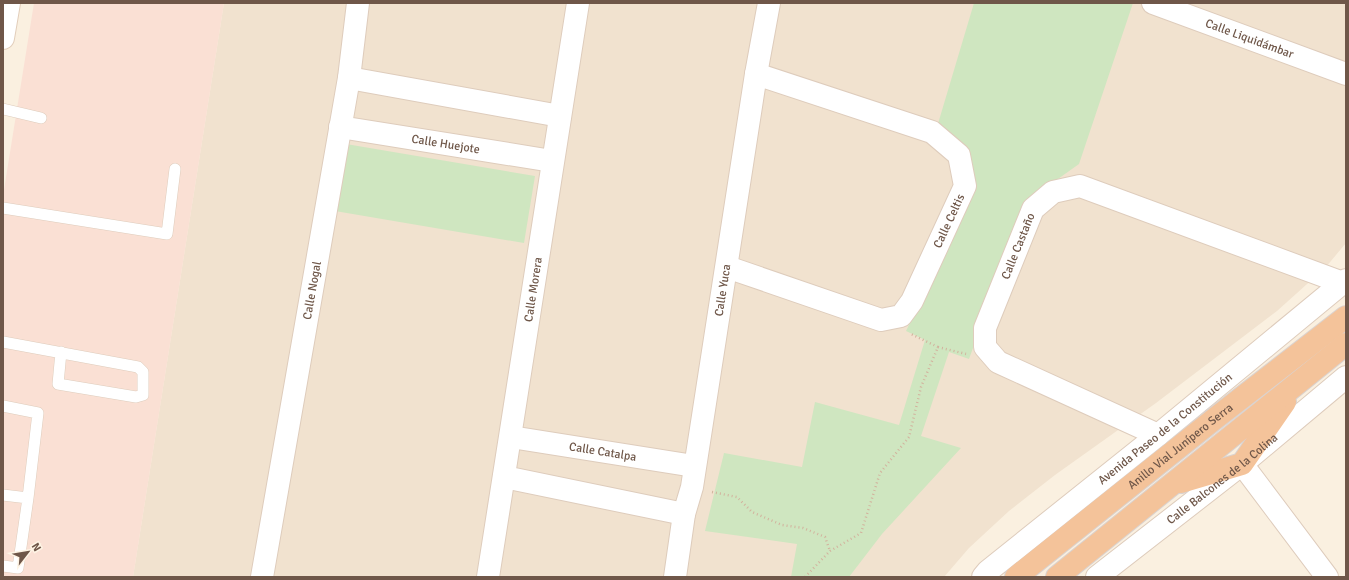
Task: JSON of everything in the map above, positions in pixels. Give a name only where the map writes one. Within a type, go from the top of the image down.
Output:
[{"type":"highway","name":"Anillo Vial Junípero Serra","points":[[1016,577],[1189,439],[1346,317]]},
{"type":"highway","name":"Anillo Vial Junípero Serra","points":[[1057,577],[1346,344]]},
{"type":"highway","points":[[1171,485],[1242,464],[1300,382]]},
{"type":"street","points":[[3,38],[9,3]]},
{"type":"street","name":"Calle Nogal","points":[[262,577],[349,78],[358,3]]},
{"type":"street","name":"Calle Morera","points":[[488,577],[511,437],[552,161],[578,3]]},
{"type":"street","name":"Calle Yuca","points":[[675,577],[684,514],[692,487],[694,466],[727,267],[756,74],[769,3]]},
{"type":"street","name":"Calle Liquidámbar","points":[[1153,3],[1346,74]]},
{"type":"street","name":"Calle Celtis","points":[[727,267],[881,320],[901,316],[912,301],[965,186],[959,155],[932,132],[756,74]]},
{"type":"street","points":[[349,78],[560,116]]},
{"type":"street","name":"Calle Huejote","points":[[340,127],[552,161]]},
{"type":"street","name":"Calle Castaño","points":[[1158,434],[998,362],[985,347],[985,328],[1033,209],[1053,192],[1080,186],[1345,282]]},
{"type":"street","name":"Avenida Paseo de la Constitución","points":[[983,577],[988,571],[1345,282]]},
{"type":"street","name":"Calle Balcones de la Colina","points":[[1096,577],[1242,464],[1346,378]]},
{"type":"street","name":"Calle Catalpa","points":[[511,437],[694,466]]},
{"type":"street","points":[[1242,464],[1327,577]]},
{"type":"street","points":[[504,477],[684,514]]},
{"type":"lane","points":[[3,109],[41,118]]},
{"type":"lane","points":[[3,208],[167,234],[175,169]]},
{"type":"lane","points":[[3,342],[61,352],[138,366],[143,372],[143,395],[136,397],[58,384],[61,352]]},
{"type":"lane","points":[[3,406],[38,413],[18,568],[3,566]]},
{"type":"lane","points":[[3,495],[28,498]]},
{"type":"path","points":[[805,577],[830,552],[861,533],[880,474],[909,437],[921,387],[938,346],[909,334]]},
{"type":"path","points":[[692,487],[737,497],[752,512],[782,525],[802,528],[825,537],[830,552]]},
{"type":"shaded area","points":[[34,3],[224,3],[133,577],[3,577],[3,196]]},
{"type":"shaded area","points":[[224,3],[1346,3],[1346,243],[1326,267],[1277,311],[1156,403],[1055,475],[1009,511],[969,548],[944,577],[133,577]]},
{"type":"green space","points":[[974,3],[1133,3],[1079,164],[1027,201],[969,359],[949,352],[921,436],[961,448],[882,534],[849,577],[791,577],[797,544],[705,531],[724,453],[802,467],[815,402],[899,425],[925,340],[906,331],[922,298],[967,186],[937,127]]},
{"type":"green space","points":[[346,144],[535,176],[524,243],[335,211]]}]
